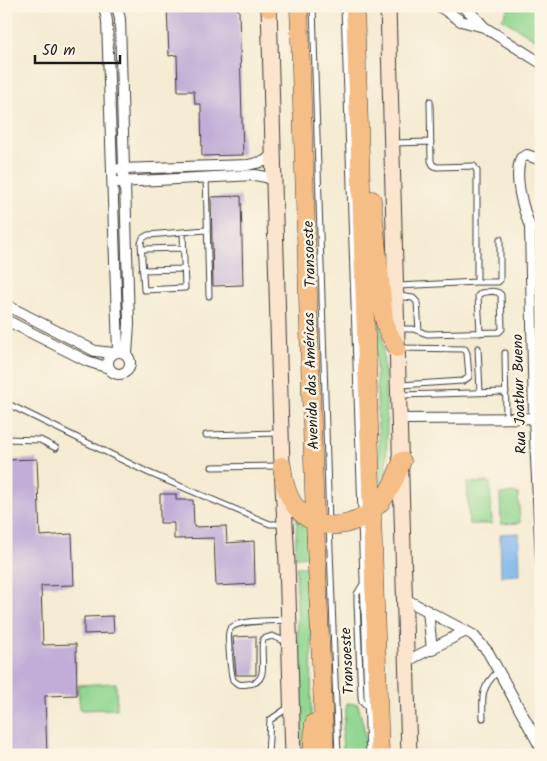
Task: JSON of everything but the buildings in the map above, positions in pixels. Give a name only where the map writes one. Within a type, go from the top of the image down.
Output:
[{"type":"highway","name":"Avenida das Américas","points":[[299,6],[322,524],[322,666],[325,755]]},
{"type":"highway","points":[[355,6],[360,150],[366,514],[380,755]]},
{"type":"highway","points":[[360,150],[366,162],[371,184],[384,319],[387,330],[397,348]]},
{"type":"highway","points":[[282,466],[286,488],[292,502],[300,512],[322,524],[350,523],[366,514],[384,497],[394,483],[402,461]]},
{"type":"highway","points":[[312,755],[315,734],[314,698],[322,666]]},
{"type":"main road","points":[[388,6],[410,755]]},
{"type":"main road","name":"Avenida das Américas","points":[[268,7],[275,182],[282,466],[294,755]]},
{"type":"street","points":[[109,368],[108,359],[120,353],[129,324],[125,182],[123,173],[120,19],[117,6]]},
{"type":"street","points":[[439,6],[461,21],[484,27]]},
{"type":"street","points":[[463,6],[484,27],[541,63]]},
{"type":"street","points":[[105,7],[110,86],[112,182],[120,353]]},
{"type":"street","points":[[110,86],[121,86]]},
{"type":"street","points":[[112,169],[257,164],[265,161],[274,153]]},
{"type":"street","name":"Rua Joathur Bueno","points":[[541,160],[527,155],[520,161],[519,190],[522,208],[530,227],[534,418],[541,559]]},
{"type":"street","points":[[112,182],[255,175],[266,177],[275,182]]},
{"type":"street","points":[[530,227],[541,229]]},
{"type":"street","points":[[115,262],[127,262]]},
{"type":"street","points":[[6,305],[95,350],[120,353],[131,362],[130,367],[124,373],[116,374],[109,368],[87,361],[6,320]]},
{"type":"street","points":[[401,419],[534,418]]},
{"type":"street","points":[[405,598],[466,631],[480,642],[488,652],[541,748]]},
{"type":"street","points":[[428,611],[432,650]]},
{"type":"street","points":[[407,661],[432,650],[466,631]]},
{"type":"lane","name":"Transoeste","points":[[313,6],[322,524],[332,592],[336,602],[339,686],[336,699],[338,755]]},
{"type":"lane","name":"Transoeste","points":[[344,6],[366,514],[363,584],[357,594],[357,603],[361,697],[362,702],[367,707],[369,755]]},
{"type":"lane","points":[[430,101],[433,165],[474,166],[477,171],[477,282]]},
{"type":"lane","points":[[392,143],[431,142]]},
{"type":"lane","points":[[206,166],[209,296]]},
{"type":"lane","points":[[183,233],[186,286],[184,289],[147,291],[143,287],[143,238],[148,235],[206,230]]},
{"type":"lane","points":[[395,290],[477,282],[498,282],[500,280],[500,239]]},
{"type":"lane","points":[[142,249],[184,248]]},
{"type":"lane","points":[[142,270],[185,269]]},
{"type":"lane","points":[[395,290],[415,299],[418,306],[419,331]]},
{"type":"lane","points":[[396,329],[419,331],[427,334],[480,333],[502,332],[501,296],[495,291],[481,293],[478,296],[480,333]]},
{"type":"lane","points":[[397,348],[465,349],[469,377],[463,381],[399,390]]},
{"type":"lane","points":[[478,348],[480,392]]},
{"type":"lane","points":[[505,353],[506,418]]},
{"type":"lane","points":[[399,390],[506,392]]},
{"type":"lane","points":[[6,403],[149,473],[270,524],[285,523]]},
{"type":"lane","points":[[206,434],[281,433]]},
{"type":"lane","points":[[6,439],[40,440],[56,448]]},
{"type":"lane","points":[[212,467],[282,466]]},
{"type":"lane","points":[[289,620],[239,623],[230,628],[229,647],[233,680],[240,685],[254,684],[262,678],[263,639],[272,636],[290,643]]},
{"type":"lane","points":[[483,718],[483,691],[498,672]]},
{"type":"lane","points":[[268,755],[270,720],[292,706]]},
{"type":"green space","points":[[510,6],[541,6],[541,30],[535,39],[502,19]]},
{"type":"green space","points":[[371,231],[382,319],[387,429],[386,484],[380,482]]},
{"type":"green space","points":[[490,482],[492,524],[469,524],[467,483]]},
{"type":"green space","points":[[518,493],[520,523],[501,524],[500,494]]},
{"type":"green space","points":[[297,515],[312,524],[313,556],[295,557]]},
{"type":"green space","points":[[296,567],[312,567],[311,739],[309,755],[301,755]]},
{"type":"green space","points":[[116,683],[117,709],[80,710],[78,685]]},
{"type":"green space","points":[[347,703],[358,704],[364,729],[365,755],[343,755],[342,735]]},
{"type":"green space","points":[[491,749],[513,751],[513,755],[490,755]]},
{"type":"water","points":[[519,533],[520,575],[501,576],[500,534]]}]
